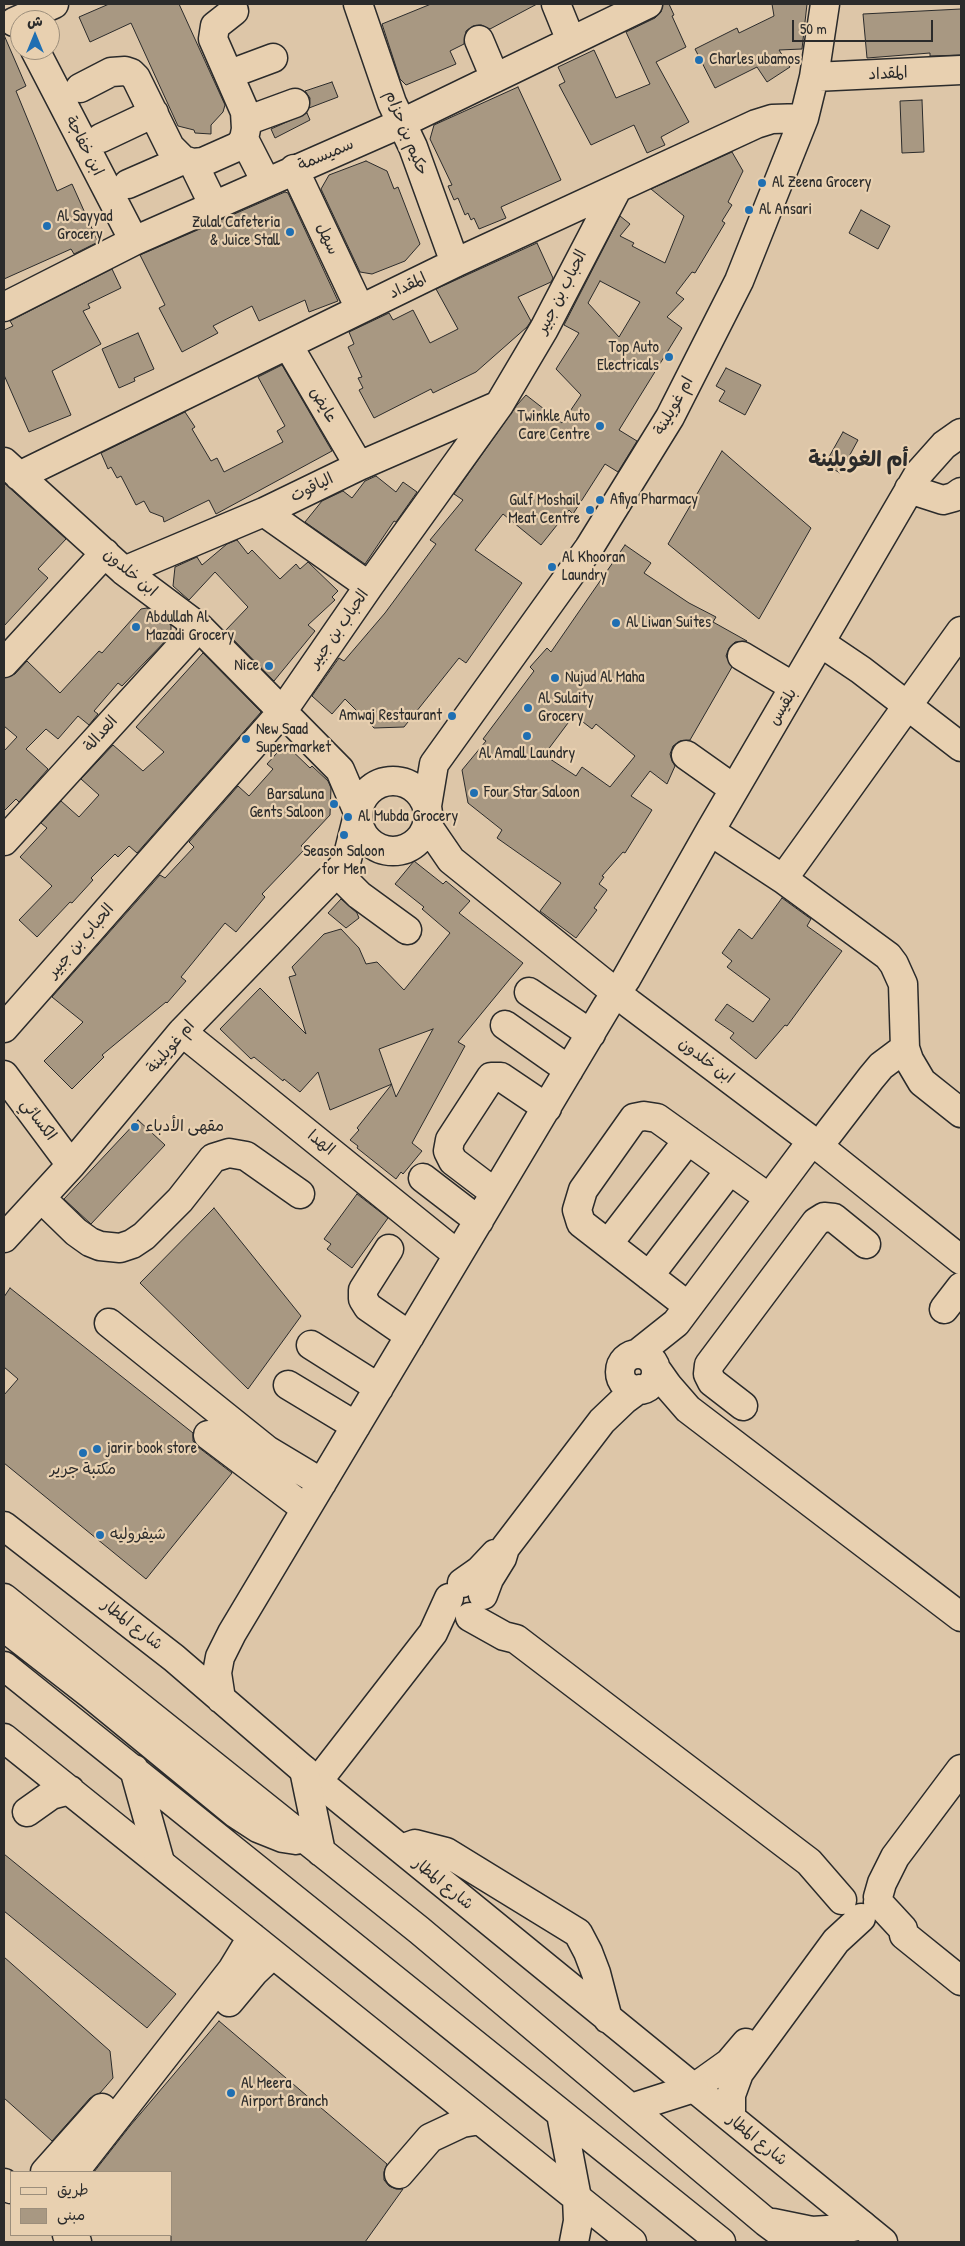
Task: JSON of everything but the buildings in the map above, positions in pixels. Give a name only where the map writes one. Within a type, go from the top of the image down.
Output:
[{"type":"street","points":[[36,10],[54,4]]},
{"type":"street","name":"حكيم بن حزام","points":[[358,4],[392,103],[413,147],[455,263]]},
{"type":"street","points":[[556,4],[571,41]]},
{"type":"street","name":"ام غويلينة","points":[[427,816],[434,764],[589,548],[670,417],[739,281],[804,118],[814,78],[825,4]]},
{"type":"street","name":"سميسمة","points":[[4,307],[134,241],[402,123],[571,41],[636,6]]},
{"type":"street","points":[[234,11],[219,21],[213,32],[215,45],[230,74],[245,112],[245,130],[266,182]]},
{"type":"street","points":[[479,40],[495,78]]},
{"type":"street","points":[[230,74],[274,58]]},
{"type":"street","name":"ابن خفاجة","points":[[40,60],[134,241]]},
{"type":"street","name":"المقداد","points":[[814,78],[961,70]]},
{"type":"street","points":[[80,88],[111,72],[125,71],[136,78],[170,147],[188,162],[214,206]]},
{"type":"street","points":[[128,184],[188,162],[203,162],[238,146],[245,130],[295,103]]},
{"type":"street","points":[[101,138],[154,113]]},
{"type":"street","name":"المقداد","points":[[11,469],[288,345],[455,263],[756,124],[787,117],[804,118]]},
{"type":"street","name":"سهل","points":[[294,169],[360,309]]},
{"type":"street","name":"الحباب بن جبير","points":[[4,1028],[282,712],[368,586],[499,405],[544,329],[617,189]]},
{"type":"street","name":"عايض","points":[[288,345],[359,466]]},
{"type":"street","name":"الياقوت","points":[[4,663],[114,562],[264,512],[359,466],[499,405]]},
{"type":"street","name":"بلقيس","points":[[221,1699],[217,1673],[220,1657],[232,1633],[616,992],[626,979],[734,789],[821,643],[909,489],[930,459],[961,432]]},
{"type":"street","name":"ابن خلدون","points":[[11,469],[114,562],[198,628],[340,770],[357,815]]},
{"type":"street","points":[[909,489],[943,500],[961,496]]},
{"type":"street","points":[[264,512],[368,586]]},
{"type":"street","name":"العدالة","points":[[4,841],[198,628]]},
{"type":"street","points":[[783,879],[906,705],[961,631]]},
{"type":"street","points":[[821,643],[961,747]]},
{"type":"street","points":[[742,656],[794,687]]},
{"type":"street","points":[[686,755],[734,789]]},
{"type":"street","name":"ام غويلينة","points":[[391,781],[434,764]]},
{"type":"street","name":"ابن خلدون","points":[[340,770],[356,776],[391,781]]},
{"type":"street","points":[[342,868],[398,850],[420,839],[427,816],[421,794],[411,786],[391,781],[371,788],[362,798],[342,868],[359,895],[407,930]]},
{"type":"street","points":[[357,815],[360,831],[367,841],[378,848],[398,850]]},
{"type":"street","name":"ابن خلدون","points":[[427,816],[451,860]]},
{"type":"street","points":[[710,831],[783,879],[880,949],[894,964],[901,978],[905,994],[905,1048],[914,1072],[922,1082],[961,1113]]},
{"type":"street","name":"ابن خلدون","points":[[398,850],[421,851],[451,860],[616,992],[820,1137],[961,1260]]},
{"type":"street","name":"ام غويلينة","points":[[4,1238],[71,1165],[182,1032],[342,868]]},
{"type":"street","points":[[529,992],[591,1034]]},
{"type":"street","points":[[505,1025],[570,1070]]},
{"type":"street","name":"الهدا","points":[[182,1032],[458,1255]]},
{"type":"street","points":[[315,1848],[317,1780],[447,1633],[469,1602],[489,1579],[502,1558],[505,1548],[602,1421],[604,1410],[617,1388],[642,1374],[662,1350],[682,1315],[769,1198],[870,1078],[905,1048]]},
{"type":"street","name":"الكسائي","points":[[4,1075],[71,1165]]},
{"type":"street","points":[[495,1193],[453,1162],[448,1151],[450,1140],[490,1077],[501,1077],[547,1108]]},
{"type":"street","points":[[682,1315],[649,1276],[581,1223],[577,1210],[583,1190],[634,1118],[644,1116],[657,1118],[769,1198]]},
{"type":"street","points":[[608,1244],[688,1140]]},
{"type":"street","points":[[41,1198],[76,1232],[90,1242],[100,1246],[120,1248],[132,1244],[144,1236],[180,1200],[213,1158],[229,1153],[246,1156],[300,1194]]},
{"type":"street","points":[[649,1276],[730,1170]]},
{"type":"street","points":[[423,1178],[479,1221]]},
{"type":"street","points":[[743,1406],[712,1382],[708,1374],[709,1365],[816,1222],[824,1217],[834,1218],[866,1244]]},
{"type":"street","points":[[389,1250],[363,1290],[363,1299],[368,1307],[410,1336]]},
{"type":"street","points":[[944,1309],[961,1287]]},
{"type":"street","points":[[109,1323],[267,1450],[322,1483]]},
{"type":"street","points":[[311,1345],[379,1388]]},
{"type":"street","points":[[642,1374],[668,1386],[688,1409],[961,1617]]},
{"type":"street","points":[[288,1385],[356,1426]]},
{"type":"street","points":[[208,1435],[306,1509]]},
{"type":"street","name":"شارع المطار","points":[[4,1526],[174,1658],[317,1780],[608,2020],[883,2242]]},
{"type":"street","points":[[4,1598],[419,1930],[766,2222],[793,2242]]},
{"type":"street","points":[[469,1602],[504,1636],[516,1639],[809,1862],[817,1864],[833,1875],[860,1901],[961,1981]]},
{"type":"street","points":[[4,1627],[235,1812],[258,1828],[315,1848]]},
{"type":"street","points":[[174,1658],[202,1652],[232,1633]]},
{"type":"street","points":[[4,1666],[42,1698],[134,1768],[210,1833],[721,2242]]},
{"type":"street","points":[[4,1687],[42,1698]]},
{"type":"street","points":[[4,1738],[438,2084],[626,2237]]},
{"type":"street","points":[[134,1768],[160,1862]]},
{"type":"street","points":[[731,2118],[731,2095],[736,2078],[745,2063],[836,1941],[874,1873],[889,1859],[895,1857],[961,1769]]},
{"type":"street","points":[[27,1812],[51,1795],[70,1790]]},
{"type":"street","points":[[401,1849],[415,1844],[446,1852],[578,1933],[594,1966],[608,2020]]},
{"type":"street","points":[[631,2108],[694,2088],[729,2063],[828,1937],[860,1901]]},
{"type":"street","points":[[65,2165],[232,1970],[252,1937]]},
{"type":"street","points":[[173,2068],[248,1979],[273,1954]]},
{"type":"street","points":[[430,2138],[438,2103],[438,2084]]},
{"type":"street","points":[[65,2165],[102,2108]]},
{"type":"street","points":[[561,2114],[577,2198],[578,2221],[574,2242]]},
{"type":"street","points":[[399,2174],[430,2138],[445,2129],[480,2120]]},
{"type":"street","points":[[46,2171],[58,2156],[65,2165]]},
{"type":"street","points":[[766,2222],[812,2231],[843,2229],[862,2224]]},
{"type":"street","points":[[582,2242],[602,2235],[626,2237]]},
{"type":"place","name":"Charles ubamos","points":[[699,60]]},
{"type":"place","name":"Al Zeena Grocery","points":[[762,183]]},
{"type":"place","name":"Al Ansari","points":[[749,210]]},
{"type":"place","name":"Al Sayyad Grocery","points":[[47,226]]},
{"type":"place","name":"Zulal Cafeteria & Juice Stall","points":[[290,232]]},
{"type":"place","name":"Top Auto Electricals","points":[[669,357]]},
{"type":"place","name":"Twinkle Auto Care Centre","points":[[600,426]]},
{"type":"place","name":"Afiya Pharmacy","points":[[600,500]]},
{"type":"place","name":"Gulf Moshail Meat Centre","points":[[590,510]]},
{"type":"place","name":"Al Khooran Laundry","points":[[552,567]]},
{"type":"place","name":"Al Liwan Suites","points":[[616,623]]},
{"type":"place","name":"Abdullah Al Mazadi Grocery","points":[[136,627]]},
{"type":"place","name":"Nice","points":[[269,666]]},
{"type":"place","name":"Nujud Al Maha","points":[[555,678]]},
{"type":"place","name":"Al Sulaity Grocery","points":[[528,708]]},
{"type":"place","name":"Amwaj Restaurant","points":[[452,716]]},
{"type":"place","name":"Al Amall Laundry","points":[[527,736]]},
{"type":"place","name":"New Saad Supermarket","points":[[246,739]]},
{"type":"place","name":"Four Star Saloon","points":[[474,793]]},
{"type":"place","name":"Barsaluna Gents Saloon","points":[[334,804]]},
{"type":"place","name":"Al Mubda Grocery","points":[[348,817]]},
{"type":"place","name":"Season Saloon for Men","points":[[344,835]]},
{"type":"place","name":"مقهى الأدباء","points":[[135,1127]]},
{"type":"place","name":"jarir book store","points":[[97,1449]]},
{"type":"place","name":"مكتبة جرير","points":[[83,1453]]},
{"type":"place","name":"شيفروليه","points":[[100,1535]]},
{"type":"place","name":"Al Meera Airport Branch","points":[[231,2093]]},
{"type":"district","name":"أم الغويلينة","points":[[858,460]]}]
